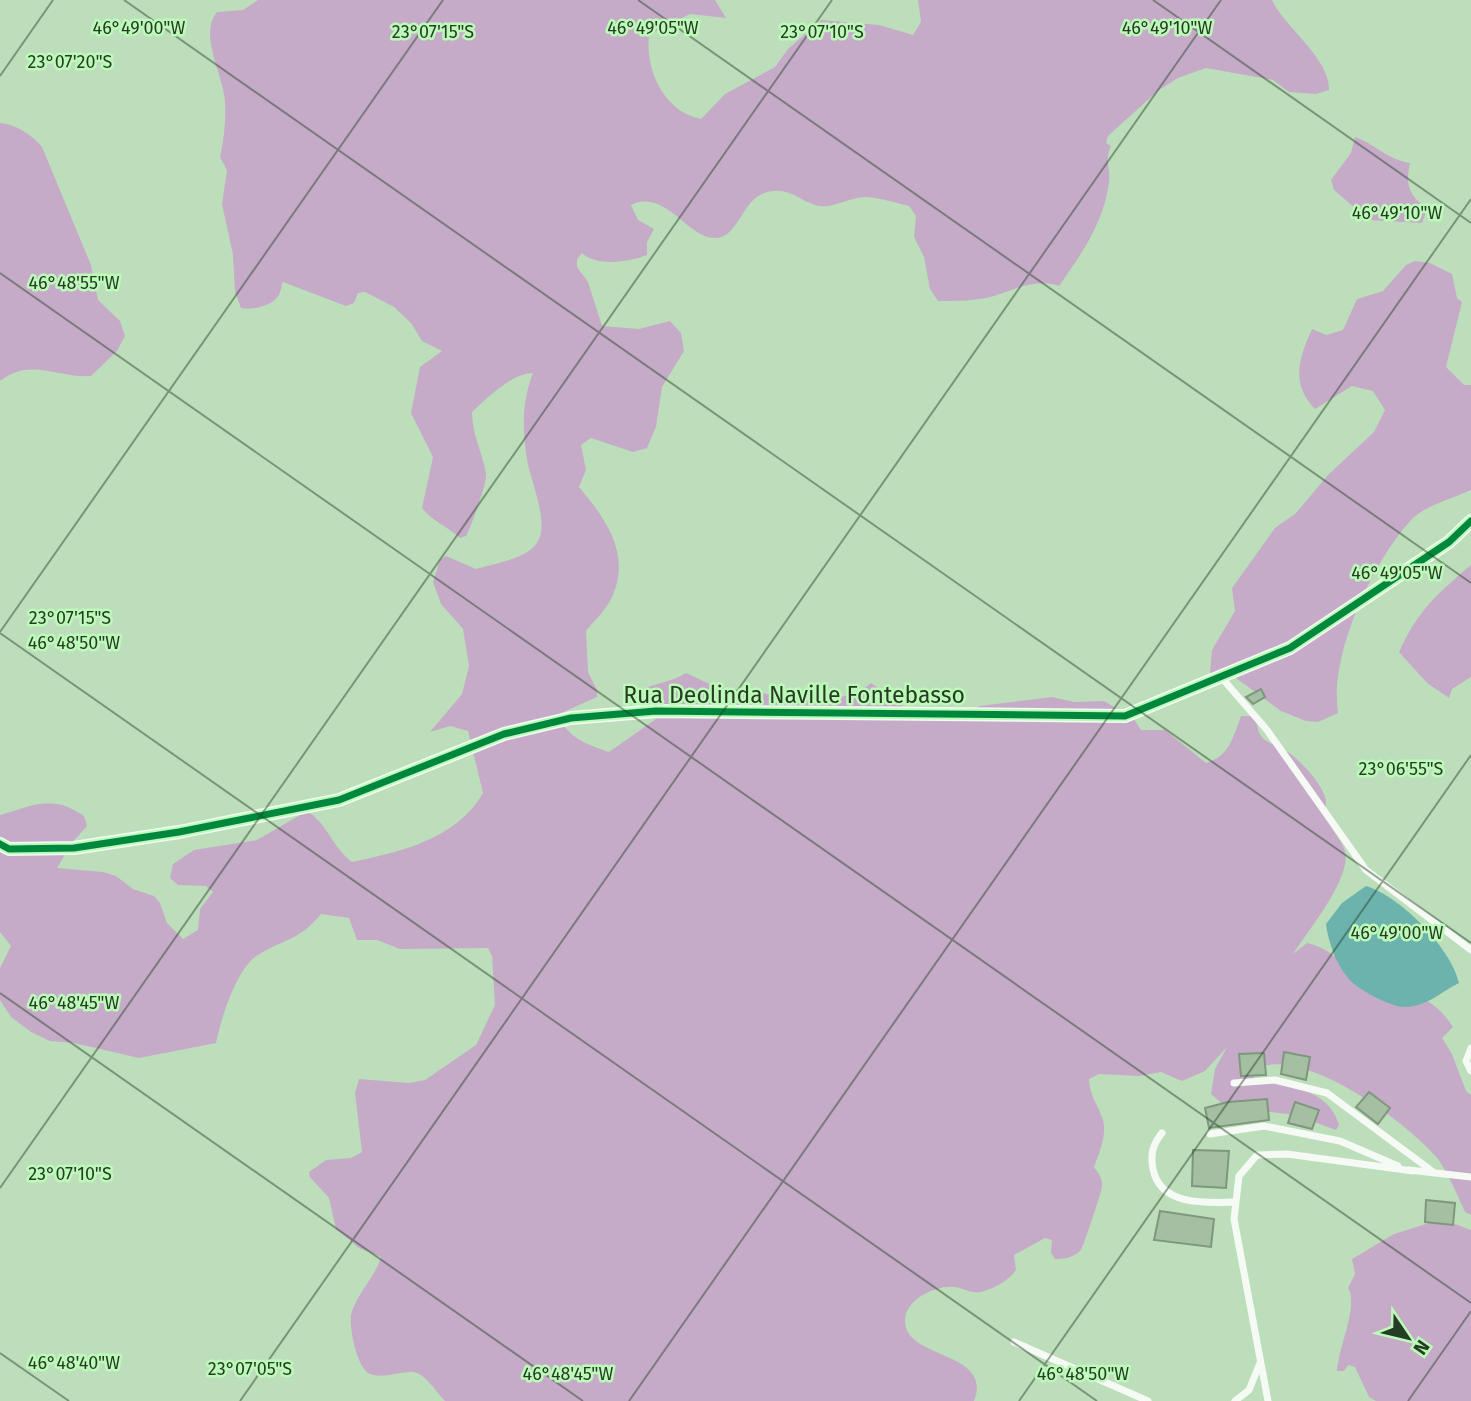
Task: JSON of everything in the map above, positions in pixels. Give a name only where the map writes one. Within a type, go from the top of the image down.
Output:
[{"type":"street","name":"Rua Deolinda Naville Fontebasso","points":[[0,844],[9,849],[74,848],[179,832],[340,800],[504,734],[571,718],[656,710],[1125,716],[1290,648],[1449,542],[1471,521]]},
{"type":"lane","points":[[1221,676],[1267,730],[1366,870],[1471,950]]},
{"type":"lane","points":[[1471,1048],[1466,1060],[1471,1071]]},
{"type":"lane","points":[[1234,1083],[1275,1080],[1327,1093],[1359,1115],[1422,1167],[1441,1176]]},
{"type":"lane","points":[[1210,1135],[1264,1126],[1295,1131],[1340,1141],[1413,1171]]},
{"type":"lane","points":[[1162,1133],[1154,1143],[1152,1161],[1155,1180],[1170,1194],[1196,1203],[1236,1202]]},
{"type":"lane","points":[[1268,1401],[1234,1219],[1239,1176],[1257,1155],[1287,1154],[1441,1176],[1471,1177]]},
{"type":"lane","points":[[1014,1342],[1148,1401]]},
{"type":"lane","points":[[1235,1401],[1249,1390],[1261,1363]]},
{"type":"shaded area","points":[[258,0],[715,0],[726,18],[690,14],[649,35],[650,62],[660,88],[677,108],[701,119],[725,94],[775,67],[788,49],[821,20],[879,25],[913,35],[921,22],[918,0],[1272,0],[1322,66],[1329,90],[1316,94],[1289,92],[1273,80],[1206,68],[1178,78],[1159,90],[1108,136],[1106,143],[1111,146],[1108,156],[1109,183],[1102,212],[1083,250],[1059,286],[1034,284],[987,298],[938,301],[930,289],[924,257],[914,237],[916,216],[909,206],[867,197],[820,206],[786,192],[770,192],[754,199],[729,232],[716,238],[696,231],[666,208],[644,202],[631,205],[638,220],[654,229],[647,242],[647,255],[632,260],[604,262],[582,253],[577,259],[577,267],[588,282],[602,326],[639,329],[670,321],[681,333],[684,351],[662,387],[656,427],[647,448],[633,452],[591,438],[581,445],[586,470],[579,487],[599,513],[614,540],[619,569],[610,601],[586,631],[588,672],[597,690],[597,697],[559,714],[566,729],[572,734],[609,752],[656,719],[654,706],[636,698],[636,692],[686,673],[714,686],[821,702],[860,692],[871,683],[913,714],[958,715],[980,706],[1052,697],[1074,702],[1104,701],[1134,719],[1141,730],[1165,730],[1206,763],[1226,751],[1241,716],[1256,716],[1263,738],[1292,755],[1320,786],[1326,799],[1327,818],[1345,851],[1342,875],[1335,890],[1293,954],[1307,943],[1315,945],[1364,976],[1424,999],[1444,1015],[1453,1027],[1442,1038],[1452,1054],[1466,1091],[1471,1095],[1471,1215],[1465,1212],[1438,1159],[1423,1144],[1379,1108],[1324,1076],[1298,1067],[1273,1064],[1253,1070],[1254,1077],[1259,1081],[1296,1088],[1318,1097],[1334,1113],[1339,1125],[1336,1130],[1295,1115],[1226,1107],[1211,1094],[1215,1069],[1227,1047],[1205,1071],[1182,1081],[1161,1072],[1139,1076],[1099,1074],[1089,1079],[1104,1123],[1102,1142],[1094,1167],[1101,1178],[1102,1187],[1085,1240],[1078,1253],[1069,1258],[1055,1259],[1051,1253],[1052,1240],[1045,1238],[1014,1255],[1016,1270],[996,1286],[978,1292],[955,1287],[939,1288],[923,1295],[911,1306],[905,1320],[908,1333],[918,1342],[972,1372],[977,1385],[974,1401],[445,1401],[417,1373],[375,1375],[365,1371],[353,1338],[351,1315],[381,1257],[359,1248],[336,1229],[329,1198],[310,1177],[309,1172],[326,1160],[351,1158],[362,1152],[355,1093],[359,1079],[409,1083],[425,1080],[476,1045],[495,1005],[492,956],[488,948],[400,949],[377,940],[357,940],[349,918],[321,914],[299,934],[250,961],[231,995],[216,1043],[139,1058],[74,1043],[50,1041],[31,1032],[11,1017],[0,1000],[0,968],[11,946],[0,932],[0,815],[34,805],[53,803],[73,809],[84,816],[87,826],[72,843],[57,868],[103,872],[116,876],[133,889],[154,896],[160,903],[167,923],[183,939],[198,930],[200,909],[213,892],[206,886],[178,885],[170,878],[173,864],[194,850],[257,840],[307,811],[320,822],[352,862],[426,841],[458,822],[472,809],[483,793],[468,731],[450,726],[430,732],[462,694],[469,666],[463,629],[441,604],[433,582],[440,560],[446,556],[476,569],[520,556],[535,546],[539,539],[540,510],[524,437],[525,405],[533,373],[508,382],[472,412],[486,478],[466,536],[460,538],[430,517],[422,508],[433,457],[411,413],[420,367],[442,351],[422,341],[411,323],[394,307],[365,292],[358,293],[354,303],[346,306],[283,282],[278,297],[269,304],[257,308],[241,308],[235,292],[233,255],[222,204],[227,170],[220,157],[225,102],[210,32],[217,12],[243,10]]},
{"type":"shaded area","points":[[0,123],[23,131],[42,147],[91,265],[98,300],[120,321],[125,336],[117,351],[91,376],[33,369],[11,374],[0,381]]},
{"type":"shaded area","points":[[1355,137],[1395,159],[1410,163],[1408,184],[1412,194],[1427,209],[1422,223],[1369,220],[1334,190],[1331,180],[1351,153]]},
{"type":"shaded area","points":[[1415,261],[1430,263],[1452,274],[1457,298],[1462,302],[1446,367],[1464,385],[1471,385],[1471,490],[1419,513],[1398,536],[1369,583],[1347,637],[1340,664],[1338,713],[1318,722],[1306,721],[1281,711],[1232,675],[1210,674],[1212,650],[1235,611],[1232,588],[1275,528],[1296,513],[1328,475],[1374,432],[1385,410],[1373,391],[1352,386],[1315,409],[1302,390],[1299,371],[1312,329],[1326,335],[1343,330],[1357,299],[1383,291],[1406,265]]},
{"type":"shaded area","points":[[1471,565],[1471,677],[1452,689],[1449,698],[1427,683],[1399,652],[1413,625],[1429,604]]},
{"type":"shaded area","points":[[1442,1219],[1471,1230],[1471,1401],[1376,1401],[1369,1397],[1355,1367],[1348,1365],[1344,1371],[1337,1371],[1350,1316],[1351,1296],[1348,1288],[1355,1274],[1352,1259],[1394,1234]]},
{"type":"water","points":[[1366,886],[1394,901],[1423,926],[1446,955],[1459,983],[1427,1002],[1405,1007],[1383,1001],[1352,982],[1336,959],[1326,924],[1342,903]]},
{"type":"building","points":[[1261,689],[1265,697],[1253,704],[1246,697]]},
{"type":"building","points":[[1284,1052],[1310,1057],[1306,1080],[1281,1074]]},
{"type":"building","points":[[1264,1053],[1266,1075],[1241,1076],[1239,1054]]},
{"type":"building","points":[[1369,1092],[1390,1108],[1378,1124],[1356,1107]]},
{"type":"building","points":[[1267,1099],[1269,1120],[1209,1128],[1205,1108],[1228,1102]]},
{"type":"building","points":[[1295,1102],[1319,1110],[1312,1129],[1288,1123]]},
{"type":"building","points":[[1193,1150],[1229,1151],[1226,1188],[1192,1186]]},
{"type":"building","points":[[1426,1200],[1455,1203],[1453,1225],[1425,1222]]},
{"type":"building","points":[[1160,1211],[1214,1219],[1211,1247],[1154,1240]]},
{"type":"cycle path","points":[[0,844],[9,849],[74,848],[179,832],[339,800],[504,734],[571,718],[656,711],[1125,716],[1290,648],[1449,542],[1471,521]]}]
